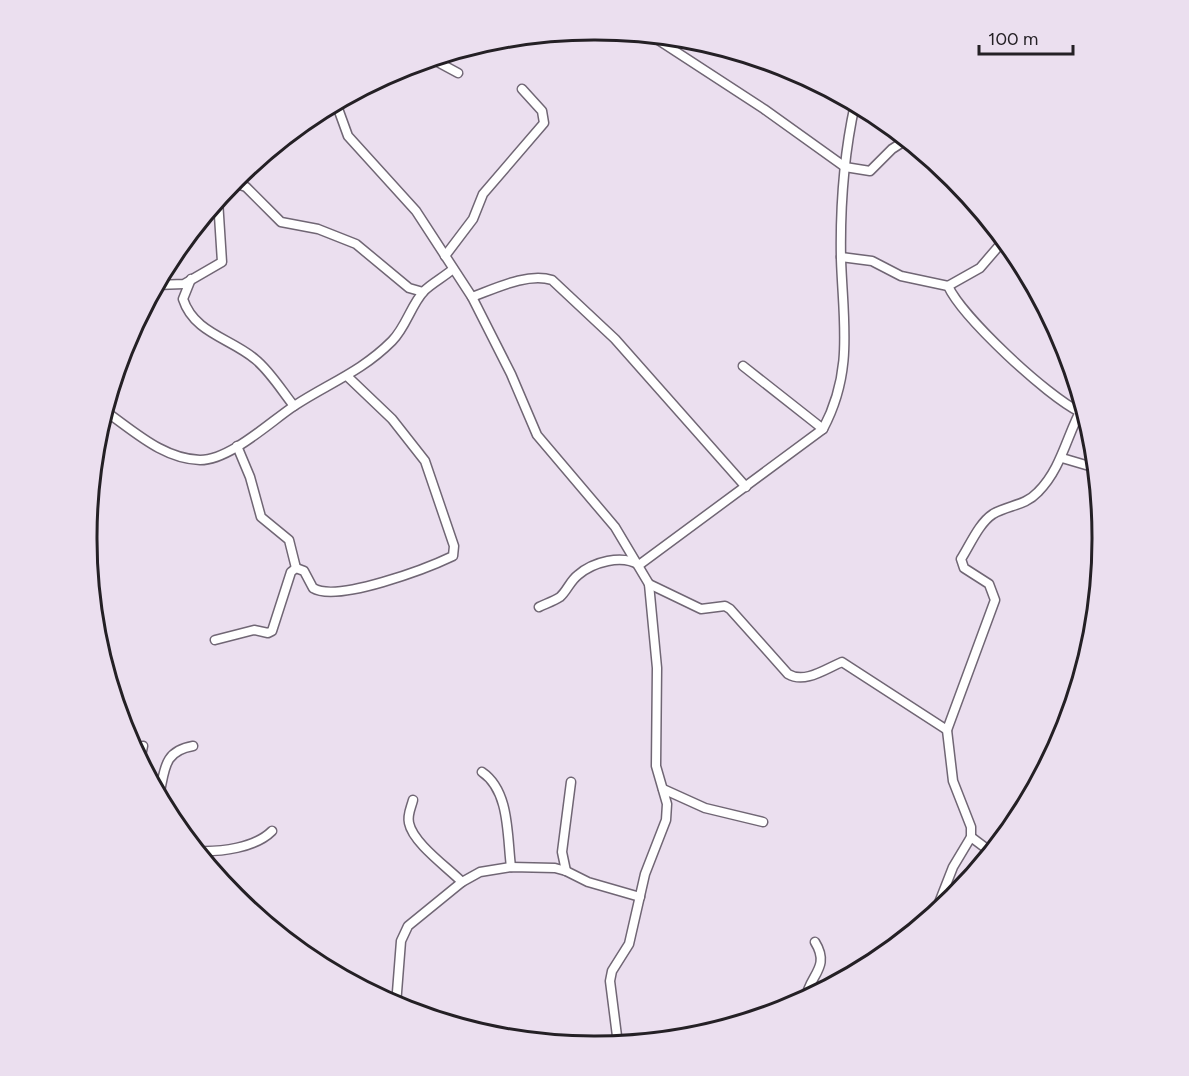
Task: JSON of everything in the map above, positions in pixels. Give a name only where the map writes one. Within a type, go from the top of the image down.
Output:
[{"type":"street","points":[[668,46],[764,109],[844,167],[870,171],[899,145]]},
{"type":"street","points":[[442,65],[458,73]]},
{"type":"street","points":[[446,256],[472,219],[483,194],[544,123],[543,111],[522,89]]},
{"type":"street","points":[[339,111],[348,136],[416,211],[472,297],[511,374],[537,435],[615,527],[649,584],[657,668],[656,766],[668,804],[666,820],[645,874],[629,944],[612,971],[610,981],[617,1035]]},
{"type":"street","points":[[639,565],[823,429],[838,396],[845,360],[842,257],[844,167],[853,113]]},
{"type":"street","points":[[243,186],[281,222],[318,229],[357,244],[410,288],[423,292]]},
{"type":"street","points":[[166,285],[177,286],[222,262],[219,212]]},
{"type":"street","points":[[842,257],[872,261],[901,276],[948,286],[959,282],[980,268],[998,247]]},
{"type":"street","points":[[112,416],[165,453],[207,459],[237,446],[294,406],[348,377],[394,339],[423,292],[453,269]]},
{"type":"street","points":[[472,297],[532,279],[544,277],[552,280],[615,339],[746,487]]},
{"type":"street","points":[[191,279],[183,299],[193,318],[201,326],[256,359],[294,406]]},
{"type":"street","points":[[948,286],[959,303],[1027,373],[1062,404],[1075,407]]},
{"type":"street","points":[[743,366],[823,429]]},
{"type":"street","points":[[216,640],[254,630],[268,633],[272,631],[291,572],[296,568],[300,567],[304,571],[313,588],[330,593],[373,585],[453,556],[454,546],[425,461],[392,419],[348,377]]},
{"type":"street","points":[[942,893],[953,867],[971,837],[971,827],[952,781],[947,730],[994,600],[989,585],[964,568],[961,559],[986,520],[995,513],[1030,500],[1040,490],[1062,458],[1077,419]]},
{"type":"street","points":[[237,446],[250,477],[261,517],[289,540],[296,568]]},
{"type":"street","points":[[1062,458],[1087,465]]},
{"type":"street","points":[[539,607],[563,594],[577,575],[591,566],[622,560],[632,560],[639,565]]},
{"type":"street","points":[[649,584],[701,609],[725,606],[730,609],[795,679],[808,677],[842,662],[848,664],[872,683],[947,730]]},
{"type":"street","points":[[162,784],[169,757],[175,750],[193,746]]},
{"type":"street","points":[[482,772],[497,787],[503,808],[511,867]]},
{"type":"street","points":[[566,871],[562,852],[571,782]]},
{"type":"street","points":[[663,789],[705,808],[763,822]]},
{"type":"street","points":[[413,800],[409,824],[416,838],[462,882]]},
{"type":"street","points":[[207,850],[250,845],[264,839],[272,831]]},
{"type":"street","points":[[971,837],[984,847]]},
{"type":"street","points":[[397,995],[401,941],[408,926],[462,882],[480,873],[511,867],[566,871],[588,882],[640,897]]},
{"type":"street","points":[[811,986],[821,960],[815,942]]}]
